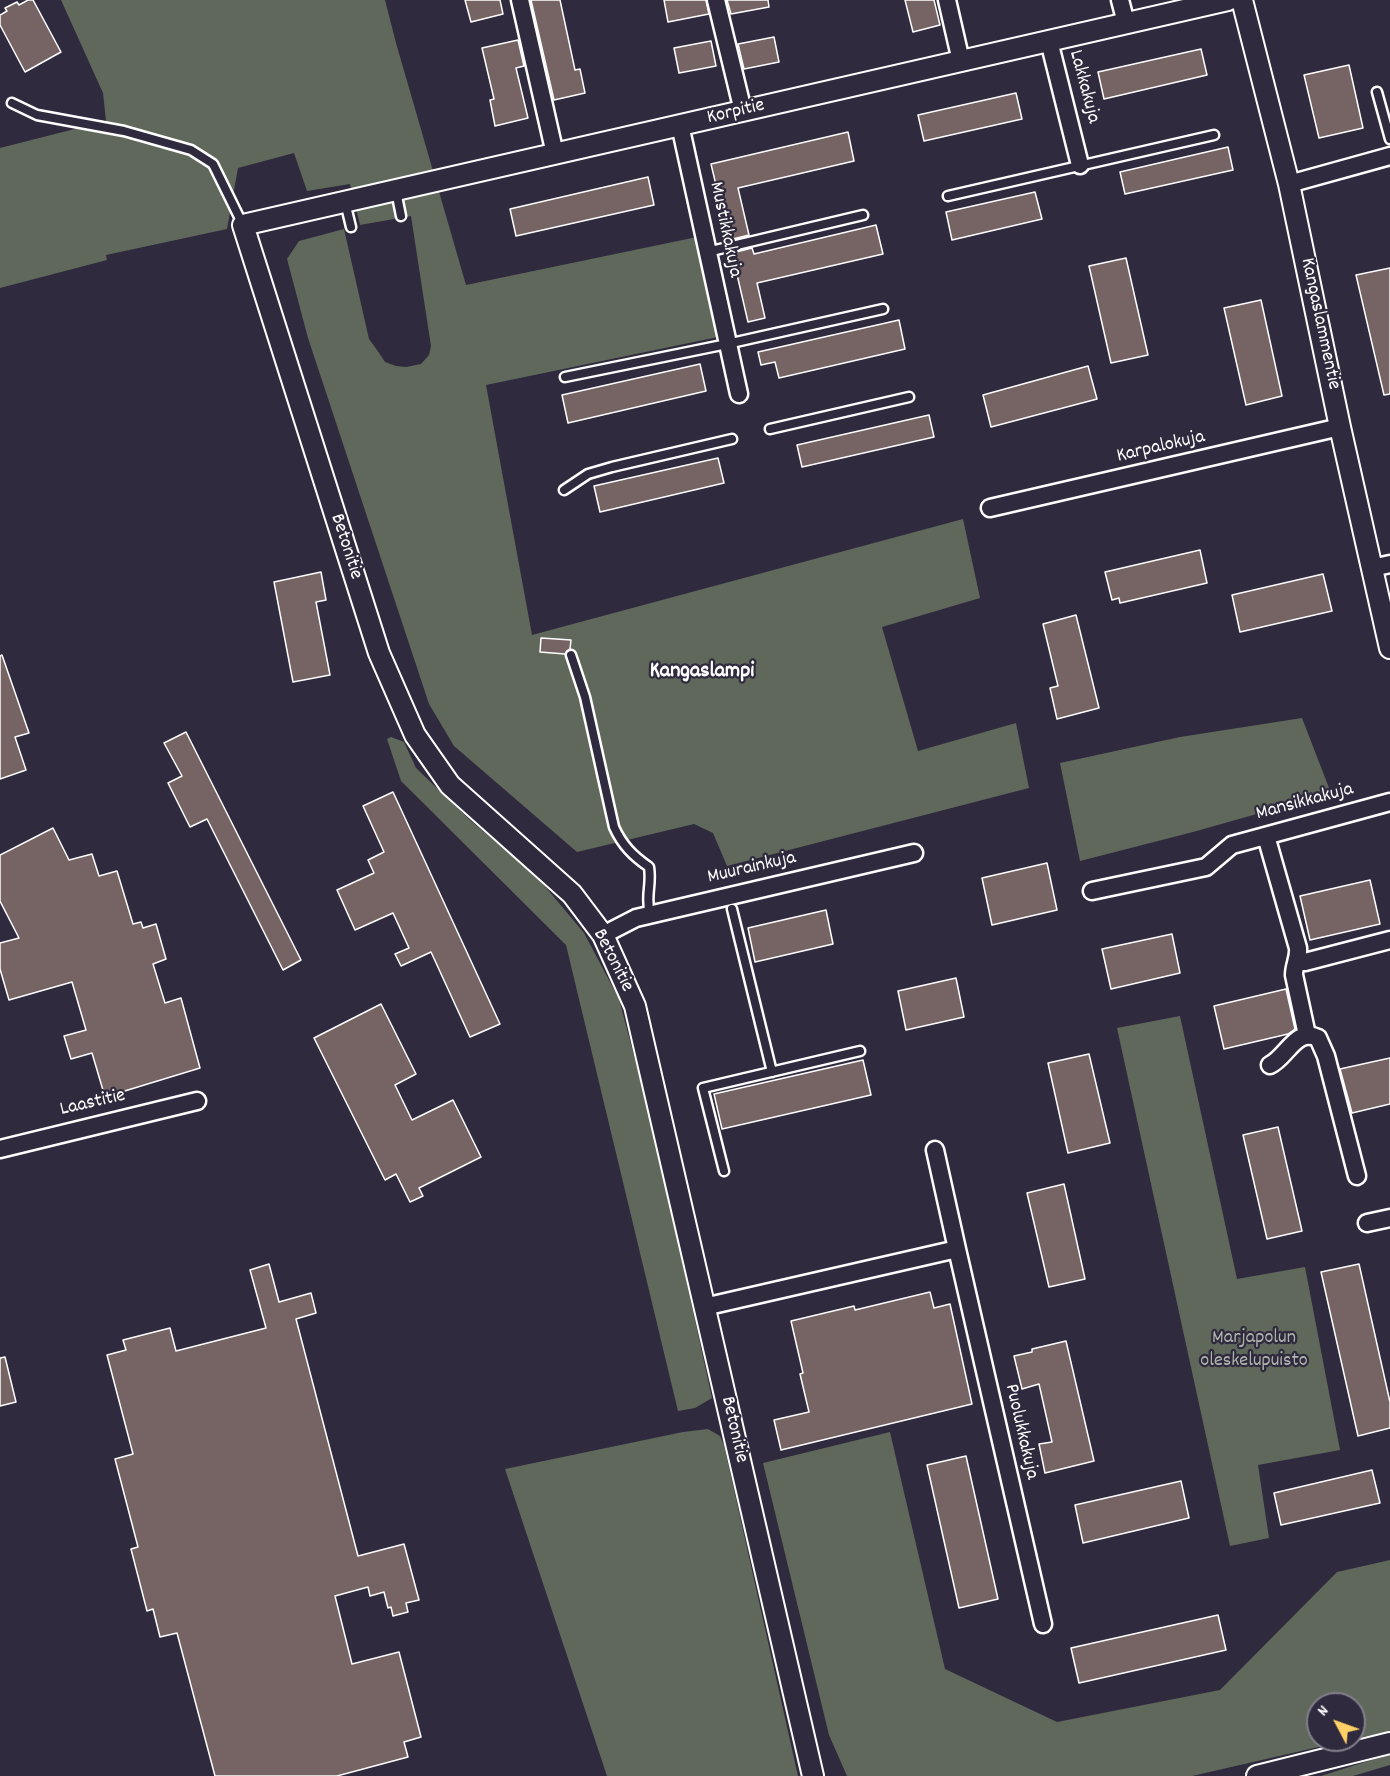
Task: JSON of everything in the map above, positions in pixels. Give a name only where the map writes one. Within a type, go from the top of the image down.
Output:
[{"type":"street","points":[[520,0],[555,154]]},
{"type":"street","points":[[716,0],[743,111]]},
{"type":"street","points":[[947,0],[961,61]]},
{"type":"street","points":[[1120,0],[1126,23]]},
{"type":"street","name":"Korpitie","points":[[243,225],[1228,0]]},
{"type":"street","name":"Kangaslammentie","points":[[1242,0],[1289,184],[1340,428],[1381,566],[1390,648]]},
{"type":"street","name":"Lakkakuja","points":[[1049,41],[1080,165]]},
{"type":"street","name":"Mustikkakuja","points":[[680,125],[739,394]]},
{"type":"street","points":[[1289,184],[1390,156]]},
{"type":"street","name":"Betonitie","points":[[243,225],[379,653],[415,735],[450,784],[572,894],[603,935],[635,1006],[813,1776]]},
{"type":"street","name":"Karpalokuja","points":[[990,508],[1340,428]]},
{"type":"street","name":"Mansikkakuja","points":[[1092,891],[1206,867],[1232,845],[1390,802]]},
{"type":"street","points":[[1266,836],[1298,948],[1294,975],[1307,1035]]},
{"type":"street","name":"Muurainkuja","points":[[603,935],[636,918],[914,853]]},
{"type":"street","points":[[1297,962],[1305,962],[1390,940]]},
{"type":"street","points":[[1270,1065],[1277,1062],[1300,1037],[1307,1035],[1318,1038],[1322,1045],[1357,1176]]},
{"type":"street","name":"Laastitie","points":[[0,1149],[197,1101]]},
{"type":"street","name":"Puolukkakuja","points":[[935,1150],[1043,1624]]},
{"type":"street","points":[[1367,1223],[1390,1218]]},
{"type":"street","points":[[704,1307],[957,1249]]},
{"type":"street","points":[[1257,1776],[1390,1743]]},
{"type":"lane","points":[[1377,92],[1390,139]]},
{"type":"lane","points":[[12,103],[37,115],[124,131],[191,150],[213,164],[243,225]]},
{"type":"lane","points":[[948,196],[1214,135]]},
{"type":"lane","points":[[396,190],[401,216]]},
{"type":"lane","points":[[344,202],[351,227]]},
{"type":"lane","points":[[707,252],[863,214]]},
{"type":"lane","points":[[565,377],[883,309]]},
{"type":"lane","points":[[770,429],[909,397]]},
{"type":"lane","points":[[564,490],[588,474],[732,439]]},
{"type":"lane","points":[[571,655],[585,697],[614,827],[621,843],[649,867],[651,880],[647,901],[650,915]]},
{"type":"lane","points":[[732,909],[772,1072]]},
{"type":"lane","points":[[724,1171],[703,1088],[860,1051]]},
{"type":"green space","points":[[61,0],[385,0],[466,285],[697,237],[718,337],[486,385],[532,635],[963,519],[980,598],[882,627],[918,751],[1016,723],[1029,788],[727,866],[713,833],[694,824],[577,852],[454,746],[429,704],[308,338],[287,259],[299,241],[344,229],[369,339],[385,362],[406,367],[421,364],[429,355],[431,346],[411,216],[360,225],[350,184],[307,191],[294,153],[238,168],[227,229],[106,255],[107,260],[0,288],[0,148],[106,121],[103,93]]},
{"type":"green space","points":[[1302,718],[1331,793],[1080,861],[1060,763],[1180,737]]},
{"type":"green space","points":[[391,737],[404,742],[416,768],[470,820],[538,878],[584,933],[619,999],[652,1124],[712,1398],[695,1408],[678,1411],[566,945],[401,781],[387,739]]},
{"type":"green space","name":"Marjapolun oleskelupuisto","points":[[1180,1016],[1237,1279],[1305,1267],[1340,1450],[1258,1465],[1269,1538],[1230,1546],[1117,1028]]},
{"type":"green space","points":[[708,1429],[720,1436],[724,1445],[798,1776],[607,1776],[505,1469],[683,1432]]},
{"type":"green space","points":[[890,1432],[945,1669],[1057,1722],[1220,1690],[1337,1572],[1390,1560],[1390,1731],[1366,1736],[1366,1692],[1306,1692],[1306,1750],[1192,1776],[847,1776],[829,1735],[763,1463]]},
{"type":"green space","points":[[1390,1754],[1390,1765],[1353,1776],[1321,1776]]},
{"type":"building","points":[[33,0],[61,52],[25,72],[0,25],[0,15],[7,11],[5,8]]},
{"type":"building","points":[[465,0],[500,0],[503,14],[471,22]]},
{"type":"building","points":[[531,0],[560,0],[575,70],[580,69],[585,93],[554,100]]},
{"type":"building","points":[[664,0],[706,0],[709,14],[668,22]]},
{"type":"building","points":[[727,0],[768,0],[769,7],[731,14]]},
{"type":"building","points":[[905,0],[934,0],[940,25],[913,32]]},
{"type":"building","points":[[774,37],[779,62],[744,69],[738,44]]},
{"type":"building","points":[[518,40],[524,66],[516,68],[528,118],[495,126],[490,100],[494,99],[482,48]]},
{"type":"building","points":[[711,41],[716,66],[679,73],[674,48]]},
{"type":"building","points":[[1201,49],[1207,75],[1104,99],[1098,72]]},
{"type":"building","points":[[1349,65],[1363,128],[1319,138],[1304,75]]},
{"type":"building","points":[[1016,93],[1022,119],[924,141],[918,115]]},
{"type":"building","points":[[848,132],[854,161],[738,188],[749,235],[729,240],[711,164]]},
{"type":"building","points":[[1228,147],[1233,170],[1125,194],[1120,172]]},
{"type":"building","points":[[648,177],[654,205],[516,236],[510,209]]},
{"type":"building","points":[[1035,192],[1042,219],[952,240],[946,212]]},
{"type":"building","points":[[876,225],[883,254],[757,283],[765,318],[748,322],[732,253],[752,248],[754,254]]},
{"type":"building","points":[[1126,258],[1148,355],[1111,363],[1089,266]]},
{"type":"building","points":[[1390,268],[1390,394],[1384,395],[1356,275]]},
{"type":"building","points":[[1261,300],[1282,396],[1246,405],[1224,308]]},
{"type":"building","points":[[899,320],[905,349],[779,378],[775,362],[761,365],[758,352]]},
{"type":"building","points":[[700,364],[706,391],[568,423],[562,395]]},
{"type":"building","points":[[1088,366],[1097,399],[991,427],[983,395]]},
{"type":"building","points":[[929,415],[934,437],[802,467],[797,445]]},
{"type":"building","points":[[718,458],[724,483],[600,512],[594,486]]},
{"type":"building","points":[[1200,550],[1207,583],[1120,603],[1119,598],[1112,600],[1105,572]]},
{"type":"building","points":[[321,572],[326,600],[316,602],[330,675],[293,682],[274,582]]},
{"type":"building","points":[[1323,574],[1332,611],[1240,632],[1232,595]]},
{"type":"building","points":[[1076,615],[1099,708],[1057,719],[1050,688],[1058,686],[1043,624]]},
{"type":"building","points":[[541,638],[571,640],[570,649],[565,654],[540,652]]},
{"type":"building","points":[[2,655],[29,733],[15,737],[26,770],[0,779],[0,656]]},
{"type":"building","points":[[186,732],[301,960],[283,970],[207,819],[190,827],[168,783],[182,776],[164,743]]},
{"type":"building","points":[[393,792],[500,1024],[470,1037],[431,952],[401,966],[395,954],[409,948],[393,913],[355,930],[337,890],[374,873],[368,860],[384,852],[363,806]]},
{"type":"building","points":[[53,828],[69,860],[92,854],[99,876],[117,871],[133,924],[141,922],[143,928],[156,924],[166,959],[153,964],[165,1003],[181,998],[200,1068],[105,1097],[92,1053],[71,1059],[64,1036],[86,1030],[72,982],[9,1000],[0,969],[0,943],[19,938],[0,901],[0,855]]},
{"type":"building","points":[[1047,863],[1057,910],[992,925],[982,878]]},
{"type":"building","points":[[1370,880],[1380,924],[1310,940],[1300,896]]},
{"type":"building","points":[[826,910],[833,944],[755,962],[748,928]]},
{"type":"building","points":[[1172,934],[1180,973],[1111,989],[1102,949]]},
{"type":"building","points":[[956,978],[964,1017],[906,1030],[898,991]]},
{"type":"building","points":[[1286,989],[1295,1029],[1288,1034],[1224,1049],[1214,1006]]},
{"type":"building","points":[[381,1004],[416,1074],[395,1085],[412,1120],[453,1100],[481,1157],[419,1188],[423,1196],[410,1202],[396,1174],[385,1180],[314,1038]]},
{"type":"building","points":[[1089,1054],[1110,1143],[1068,1153],[1048,1063]]},
{"type":"building","points":[[1390,1058],[1390,1104],[1352,1113],[1340,1069]]},
{"type":"building","points":[[863,1060],[871,1095],[722,1129],[714,1094]]},
{"type":"building","points":[[1278,1127],[1302,1231],[1267,1239],[1243,1135]]},
{"type":"building","points":[[1064,1184],[1085,1279],[1049,1287],[1027,1193]]},
{"type":"building","points":[[269,1264],[279,1302],[311,1293],[316,1313],[296,1319],[358,1556],[404,1544],[419,1600],[406,1603],[408,1612],[393,1616],[391,1607],[388,1608],[384,1592],[370,1596],[368,1587],[335,1596],[352,1664],[399,1652],[421,1737],[404,1742],[408,1757],[337,1776],[215,1776],[177,1633],[160,1637],[153,1609],[147,1611],[131,1549],[138,1547],[115,1459],[133,1454],[107,1355],[126,1350],[123,1340],[170,1328],[176,1351],[266,1328],[250,1270]]},
{"type":"building","points":[[1359,1264],[1390,1402],[1390,1428],[1358,1436],[1321,1272]]},
{"type":"building","points":[[930,1292],[934,1308],[950,1304],[972,1404],[781,1450],[774,1420],[809,1412],[791,1321],[854,1306],[855,1310]]},
{"type":"building","points":[[1066,1341],[1094,1461],[1045,1473],[1039,1444],[1052,1442],[1039,1384],[1022,1389],[1014,1356]]},
{"type":"building","points":[[5,1357],[16,1402],[0,1406],[0,1358]]},
{"type":"building","points":[[966,1456],[998,1599],[959,1608],[927,1465]]},
{"type":"building","points":[[1372,1470],[1380,1503],[1281,1525],[1274,1493]]},
{"type":"building","points":[[1181,1481],[1189,1518],[1083,1543],[1075,1505]]},
{"type":"building","points":[[1218,1615],[1226,1650],[1079,1683],[1071,1648]]},
{"type":"district","name":"Kangaslampi","points":[[702,673]]}]
